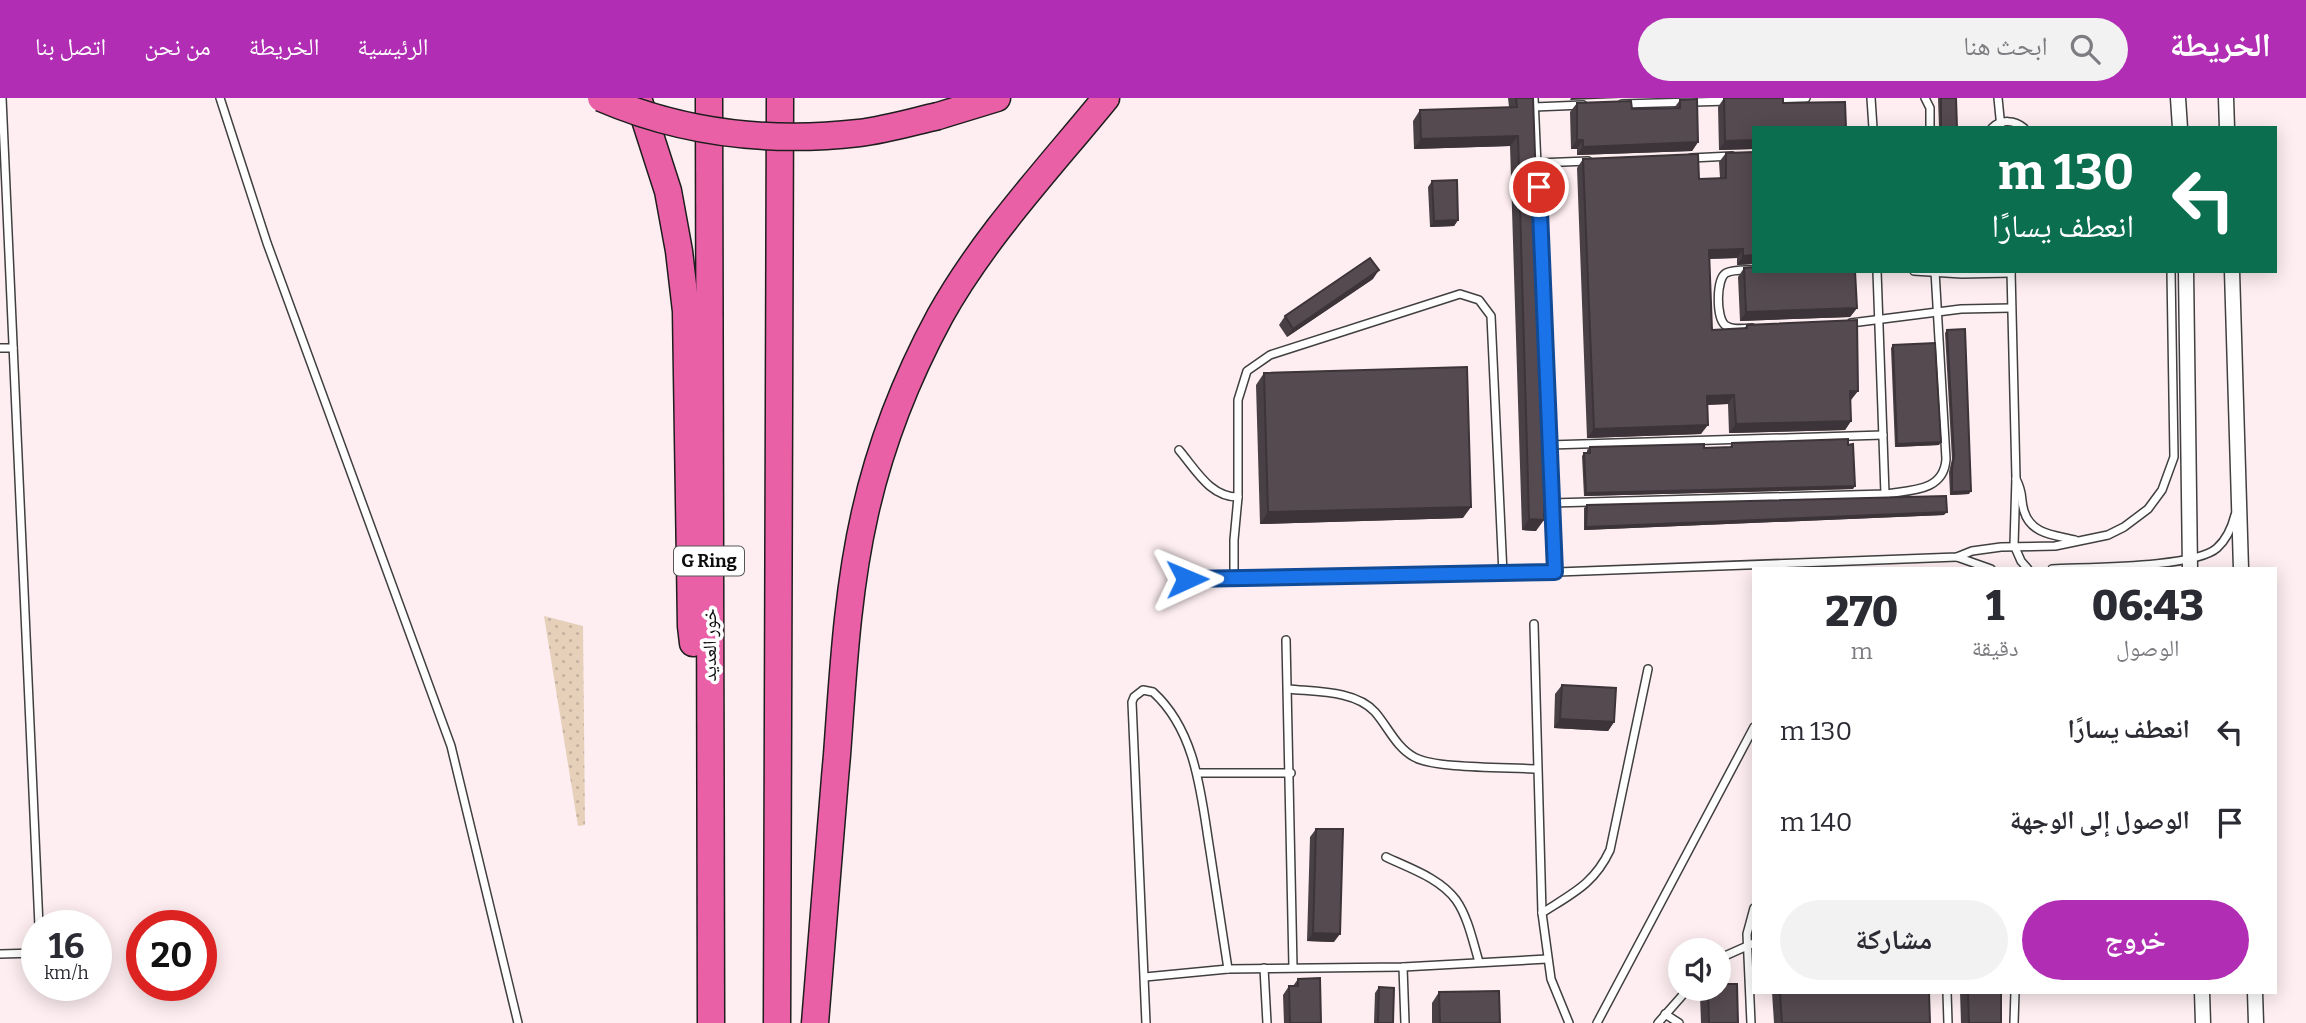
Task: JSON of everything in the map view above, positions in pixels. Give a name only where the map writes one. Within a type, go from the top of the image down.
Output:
[{"type":"highway","points":[[601,98],[654,118],[692,127],[754,136],[813,137],[862,132],[938,116],[997,98]]},
{"type":"highway","points":[[638,98],[668,191],[686,311],[691,626],[709,769]]},
{"type":"highway","name":"خور العديد","points":[[709,98],[711,1023]]},
{"type":"highway","points":[[778,1023],[780,98]]},
{"type":"highway","points":[[815,1023],[846,636],[863,524],[880,461],[898,407],[919,358],[947,305],[1005,221],[1106,98]]},
{"type":"street","points":[[2178,98],[2180,126]]},
{"type":"street","points":[[2226,98],[2227,126]]},
{"type":"street","points":[[2186,273],[2190,564]]},
{"type":"street","points":[[2232,273],[2241,567]]},
{"type":"street","points":[[2202,994],[2203,1023]]},
{"type":"street","points":[[2255,994],[2256,1023]]},
{"type":"lane","points":[[2,98],[38,910]]},
{"type":"lane","points":[[220,98],[267,243],[451,746],[518,1023]]},
{"type":"lane","points":[[1534,98],[1555,572]]},
{"type":"lane","points":[[1759,100],[1806,98]]},
{"type":"lane","points":[[1871,98],[1873,126]]},
{"type":"lane","points":[[1925,98],[1930,108],[1930,126]]},
{"type":"lane","points":[[1998,98],[2001,125],[2017,123],[2021,126]]},
{"type":"lane","points":[[1611,104],[1647,101],[1732,101]]},
{"type":"lane","points":[[1534,107],[1587,105]]},
{"type":"lane","points":[[1681,158],[1742,156]]},
{"type":"lane","points":[[1538,163],[1602,161]]},
{"type":"lane","points":[[1752,270],[1733,271],[1723,275],[1719,284],[1719,315],[1730,328],[1763,327]]},
{"type":"lane","points":[[1877,273],[1885,494]]},
{"type":"lane","points":[[1552,503],[1885,494],[1932,486],[1943,475],[1945,467],[1935,273]]},
{"type":"lane","points":[[2011,273],[2016,478],[2014,545],[2026,567]]},
{"type":"lane","points":[[1755,567],[1956,557],[1972,551],[2014,545],[2055,546],[2108,535],[2124,527],[2148,509],[2162,490],[2169,474],[2176,440],[2171,273]]},
{"type":"lane","points":[[1234,578],[1238,497],[1238,400],[1247,371],[1270,355],[1460,294],[1479,300],[1491,316],[1503,573]]},
{"type":"lane","points":[[1845,323],[1961,309],[2011,308]]},
{"type":"lane","points":[[0,348],[13,348]]},
{"type":"lane","points":[[1549,445],[1883,435]]},
{"type":"lane","points":[[1179,450],[1213,491],[1228,497],[1238,497]]},
{"type":"lane","points":[[2016,478],[2023,492],[2024,510],[2037,529],[2049,535],[2076,540]]},
{"type":"lane","points":[[2104,567],[2190,564],[2216,549],[2231,528],[2239,501]]},
{"type":"lane","points":[[1956,557],[1985,567]]},
{"type":"lane","points":[[1187,579],[1752,567]]},
{"type":"lane","points":[[1534,624],[1542,913],[1551,979],[1569,1023]]},
{"type":"lane","points":[[1286,640],[1291,773],[1293,967]]},
{"type":"lane","points":[[1542,913],[1588,883],[1601,869],[1610,850],[1648,669]]},
{"type":"lane","points":[[1288,689],[1340,696],[1362,702],[1375,712],[1398,744],[1414,757],[1430,764],[1536,769]]},
{"type":"lane","points":[[1146,1023],[1132,702],[1138,693],[1148,690],[1153,692],[1166,706],[1187,741],[1197,773],[1228,969]]},
{"type":"lane","points":[[1597,1023],[1752,731]]},
{"type":"lane","points":[[1197,773],[1291,773]]},
{"type":"lane","points":[[1386,857],[1438,883],[1448,891],[1462,913],[1479,962]]},
{"type":"lane","points":[[1751,1023],[1751,944],[1748,924],[1752,913]]},
{"type":"lane","points":[[1731,953],[1751,944]]},
{"type":"lane","points":[[0,954],[21,953]]},
{"type":"lane","points":[[1145,977],[1228,969],[1403,967],[1547,959]]},
{"type":"lane","points":[[1403,967],[1405,1023]]},
{"type":"lane","points":[[1264,968],[1267,1023]]},
{"type":"lane","points":[[1947,994],[1948,1023]]},
{"type":"lane","points":[[2014,1023],[2015,994]]},
{"type":"lane","points":[[1658,1023],[1677,1001]]},
{"type":"lane","points":[[1665,1014],[1679,1023]]},
{"type":"shaded area","points":[[544,616],[583,626],[585,825],[578,826]]},
{"type":"building","points":[[1516,98],[1533,98],[1547,493],[1544,493],[1544,520],[1529,519],[1518,136],[1421,139],[1420,110],[1517,107]]},
{"type":"building","points":[[1724,98],[1783,98],[1783,103],[1845,102],[1846,126],[1752,126],[1752,140],[1725,141]]},
{"type":"building","points":[[1941,98],[1956,98],[1957,126],[1941,126]]},
{"type":"building","points":[[1697,99],[1698,142],[1583,147],[1583,140],[1577,140],[1577,103],[1631,101],[1632,109],[1680,108],[1680,100]]},
{"type":"building","points":[[1752,152],[1752,255],[1743,256],[1743,249],[1709,250],[1712,330],[1747,328],[1747,325],[1857,320],[1858,391],[1850,391],[1851,421],[1736,424],[1734,395],[1707,396],[1708,425],[1594,429],[1583,159],[1698,154],[1699,179],[1726,178],[1726,153]]},
{"type":"building","points":[[1457,180],[1458,220],[1434,221],[1432,181]]},
{"type":"building","points":[[1370,258],[1379,270],[1293,329],[1285,316]]},
{"type":"building","points":[[1752,267],[1752,273],[1855,273],[1857,308],[1746,312],[1744,268]]},
{"type":"building","points":[[1965,329],[1971,491],[1952,492],[1954,456],[1947,330]]},
{"type":"building","points":[[1935,343],[1941,442],[1897,444],[1893,345]]},
{"type":"building","points":[[1467,367],[1471,507],[1268,512],[1264,373]]},
{"type":"building","points":[[1848,439],[1848,445],[1853,444],[1855,486],[1586,493],[1584,453],[1590,453],[1590,447],[1704,444],[1704,448],[1732,447],[1732,443]]},
{"type":"building","points":[[1946,496],[1947,512],[1586,527],[1587,505]]},
{"type":"building","points":[[1562,685],[1616,688],[1614,722],[1560,719]]},
{"type":"building","points":[[1316,829],[1343,829],[1340,934],[1313,933]]},
{"type":"building","points":[[1320,978],[1321,1023],[1290,1023],[1289,986],[1298,986],[1298,979]]},
{"type":"building","points":[[1731,984],[1737,984],[1738,1023],[1709,1023],[1708,1001],[1731,1001]]},
{"type":"building","points":[[1379,987],[1394,988],[1393,1023],[1378,1023]]},
{"type":"building","points":[[1499,991],[1500,1023],[1440,1023],[1439,992]]},
{"type":"building","points":[[1780,994],[1929,994],[1930,1023],[1782,1023]]},
{"type":"building","points":[[1968,994],[2001,994],[2001,1023],[1969,1023]]},
{"type":"route","points":[[1187,579],[1555,572],[1539,187]]}]
